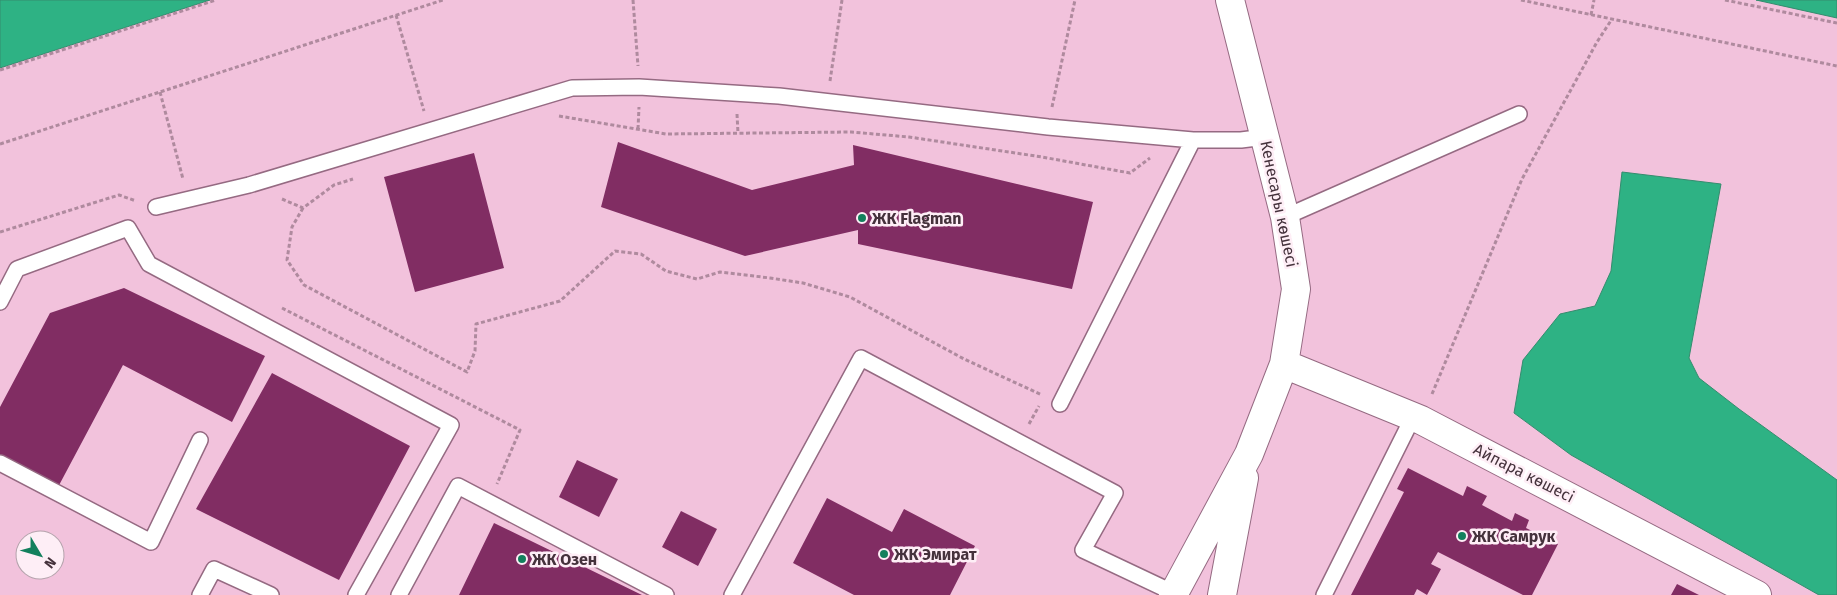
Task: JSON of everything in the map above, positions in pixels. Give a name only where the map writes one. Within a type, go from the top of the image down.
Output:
[{"type":"street","name":"Кенесары көшесі","points":[[1173,594],[1248,454],[1284,364],[1296,289],[1285,218],[1230,0]]},
{"type":"street","name":"Айпара көшесі","points":[[1284,364],[1417,418],[1757,595]]},
{"type":"street","points":[[1222,595],[1248,454]]},
{"type":"lane","points":[[156,207],[249,185],[572,88],[639,86],[779,96],[1048,127],[1193,140],[1241,140],[1265,137]]},
{"type":"lane","points":[[1285,218],[1519,114]]},
{"type":"lane","points":[[1060,404],[1193,140]]},
{"type":"lane","points":[[0,302],[17,269],[128,228],[149,264],[451,425],[356,595]]},
{"type":"lane","points":[[732,595],[860,358],[1115,493],[1083,550],[1173,594]]},
{"type":"lane","points":[[1324,595],[1417,418]]},
{"type":"lane","points":[[0,463],[150,542],[200,440]]},
{"type":"lane","points":[[399,595],[458,486],[666,595]]},
{"type":"lane","points":[[200,595],[214,568],[270,595]]},
{"type":"path","points":[[0,70],[216,0]]},
{"type":"path","points":[[0,144],[443,0]]},
{"type":"path","points":[[823,132],[842,0]]},
{"type":"path","points":[[1042,157],[1075,0]]},
{"type":"path","points":[[1521,0],[1837,66]]},
{"type":"path","points":[[1592,15],[1594,0]]},
{"type":"path","points":[[1725,0],[1837,22]]},
{"type":"path","points":[[396,15],[430,130]]},
{"type":"path","points":[[1417,418],[1522,178],[1597,42],[1612,19]]},
{"type":"path","points":[[160,92],[189,199]]},
{"type":"path","points":[[552,114],[666,134],[851,132],[908,136],[1130,173],[1154,156]]},
{"type":"path","points":[[362,176],[334,185],[302,208],[292,227],[288,260],[304,285],[467,372],[474,351],[476,324],[560,301],[614,251],[642,254],[666,271],[697,279],[720,272],[770,278],[803,283],[850,298],[964,359],[1060,404]]},
{"type":"path","points":[[249,185],[302,208]]},
{"type":"path","points":[[0,232],[119,196],[156,207]]},
{"type":"path","points":[[1019,442],[1044,396]]},
{"type":"shaded area","points":[[0,0],[210,0],[0,68]]},
{"type":"shaded area","points":[[1756,0],[1837,0],[1837,18]]},
{"type":"shaded area","points":[[1622,172],[1721,184],[1689,358],[1699,378],[1837,480],[1837,595],[1819,595],[1571,455],[1514,413],[1523,360],[1560,314],[1595,306],[1611,271]]},
{"type":"building","name":"ЖК Flagman","points":[[618,142],[752,190],[854,165],[853,145],[1093,202],[1072,289],[858,244],[858,230],[745,256],[601,207]]},
{"type":"building","points":[[474,153],[504,268],[415,292],[384,177]]},
{"type":"building","points":[[124,288],[265,356],[232,422],[123,365],[57,489],[0,455],[0,407],[50,313]]},
{"type":"building","points":[[272,373],[410,446],[339,580],[196,509]]},
{"type":"building","points":[[577,460],[618,479],[599,517],[559,497]]},
{"type":"building","name":"ЖК Самрук","points":[[1408,468],[1463,496],[1467,486],[1487,496],[1482,505],[1512,521],[1515,513],[1529,520],[1526,528],[1558,544],[1532,595],[1523,595],[1438,552],[1431,564],[1441,569],[1427,595],[1417,589],[1414,595],[1351,595],[1404,492],[1397,489]]},
{"type":"building","name":"ЖК Эмират","points":[[827,498],[892,532],[904,509],[975,546],[950,595],[854,595],[793,563]]},
{"type":"building","points":[[681,511],[717,529],[698,566],[662,547]]},
{"type":"building","name":"ЖК Озен","points":[[494,523],[642,595],[459,595]]},
{"type":"building","points":[[1677,584],[1699,595],[1671,595]]},
{"type":"place","name":"ЖК Flagman","points":[[862,218]]},
{"type":"place","name":"ЖК Самрук","points":[[1462,536]]},
{"type":"place","name":"ЖК Эмират","points":[[884,554]]},
{"type":"place","name":"ЖК Озен","points":[[522,559]]}]
